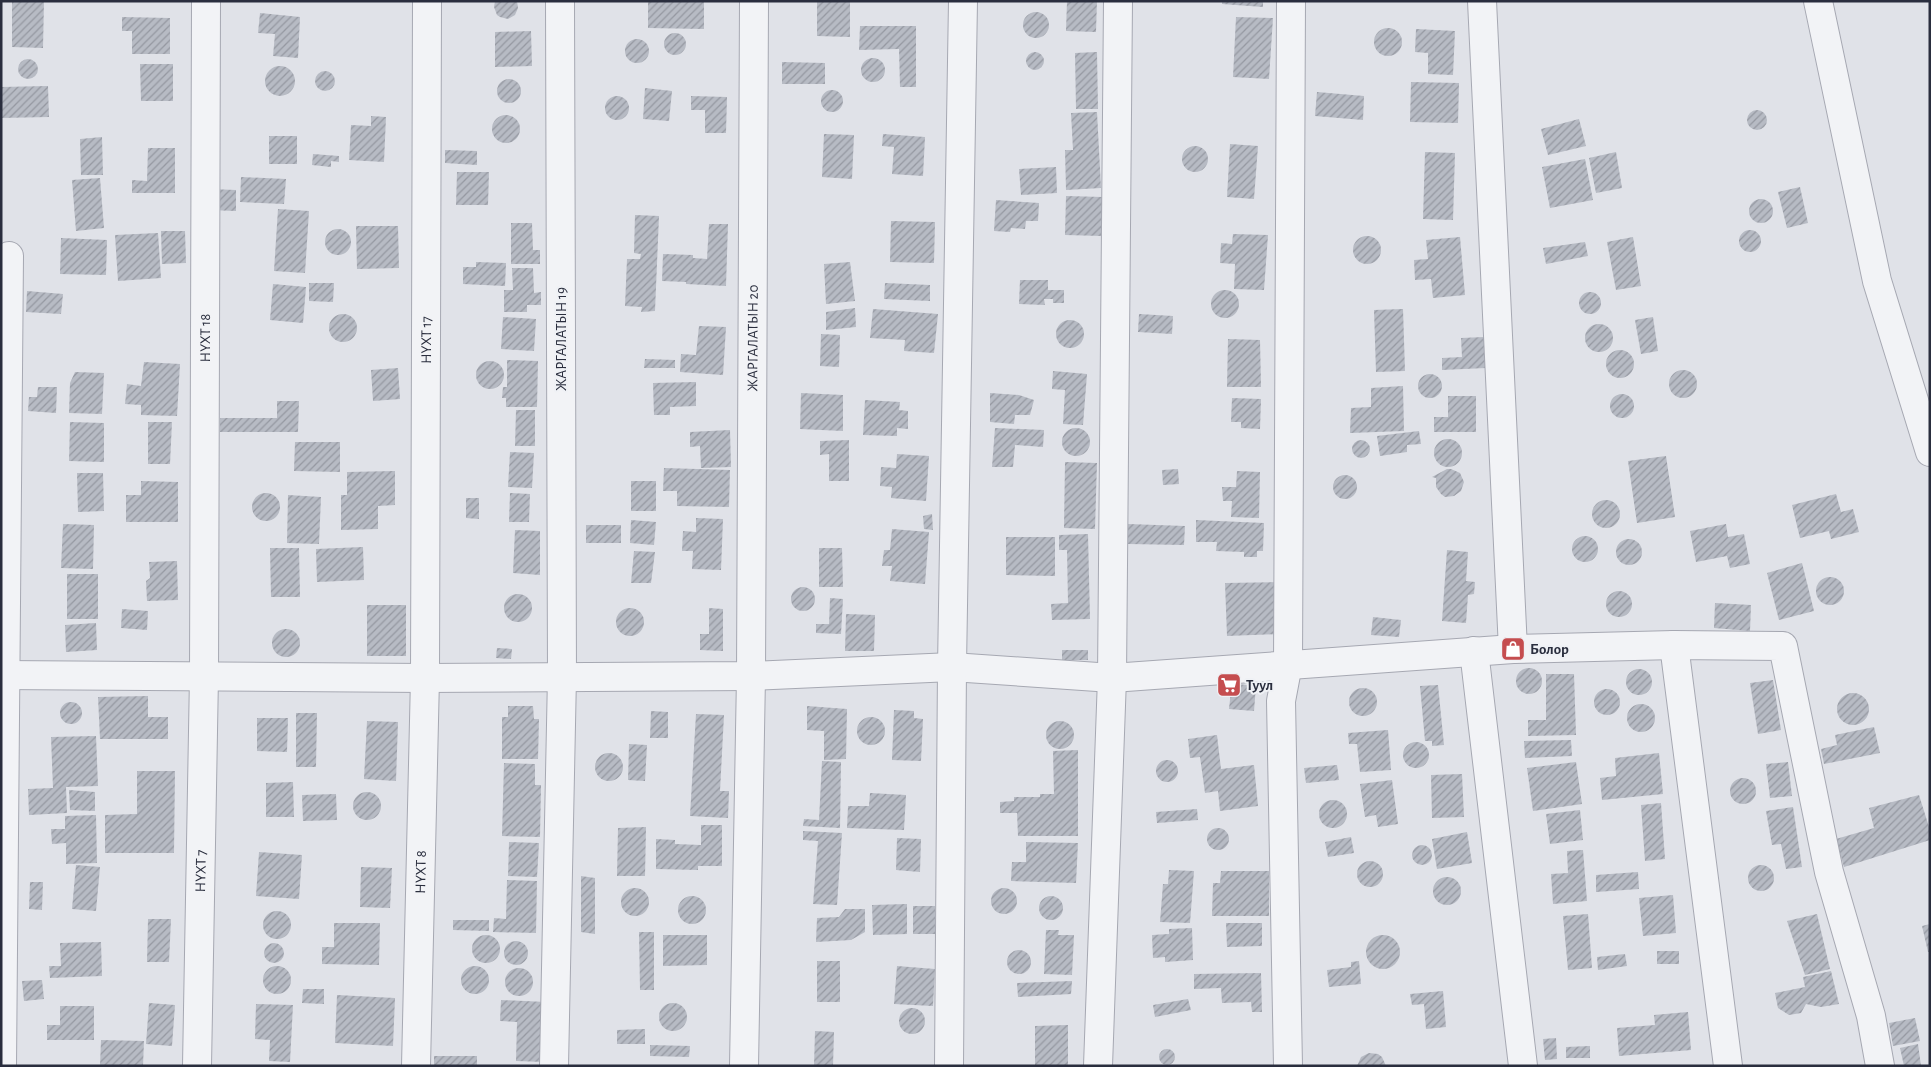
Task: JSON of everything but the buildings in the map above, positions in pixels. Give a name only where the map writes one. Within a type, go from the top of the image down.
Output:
[{"type":"street","name":"НҮХТ 18","points":[[204,676],[206,1]]},
{"type":"street","name":"НҮХТ 17","points":[[426,1],[426,678]]},
{"type":"street","name":"ЖАРГАЛАТЫН 19","points":[[554,1066],[562,676],[560,1]]},
{"type":"street","name":"ЖАРГАЛАТЫН 20","points":[[744,1066],[751,676],[754,1]]},
{"type":"street","points":[[949,1066],[952,667],[963,1]]},
{"type":"street","points":[[1098,1066],[1112,678],[1118,1]]},
{"type":"street","points":[[1288,1066],[1281,701],[1288,664],[1291,1]]},
{"type":"street","points":[[1482,1],[1513,648]]},
{"type":"street","points":[[1818,1],[1877,281],[1930,452]]},
{"type":"street","points":[[2,1066],[9,256]]},
{"type":"street","points":[[4,675],[426,678],[751,676],[952,667],[1112,678],[1513,648],[1674,645],[1783,646],[1830,872],[1871,1016],[1880,1066]]},
{"type":"street","points":[[1674,645],[1728,1066]]},
{"type":"street","points":[[1474,651],[1523,1066]]},
{"type":"street","name":"НҮХТ 7","points":[[197,1066],[204,676]]},
{"type":"street","name":"НҮХТ 8","points":[[416,1066],[426,678]]},
{"type":"place","name":"Болор","points":[[1513,649]]},
{"type":"place","name":"Туул","points":[[1229,685]]}]
